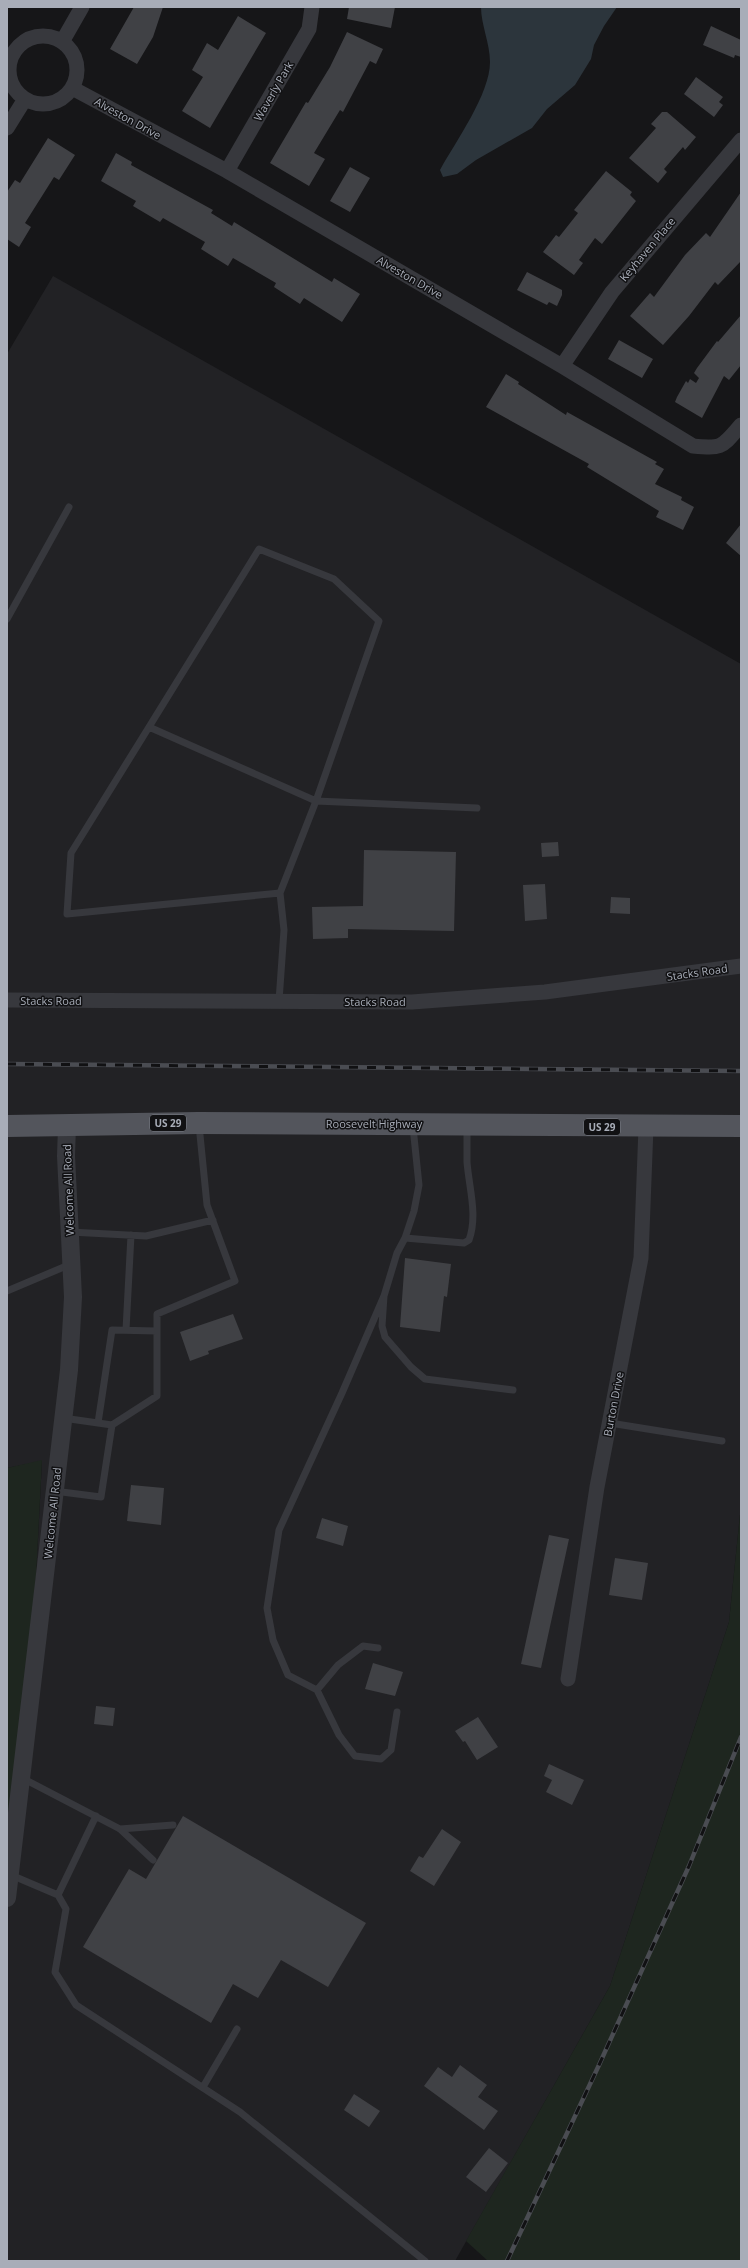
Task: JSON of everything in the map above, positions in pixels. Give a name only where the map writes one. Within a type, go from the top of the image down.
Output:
[{"type":"main road","name":"Roosevelt Highway","points":[[7,1126],[67,1126],[198,1122],[413,1123],[646,1127],[739,1126]]},
{"type":"street","points":[[62,42],[82,7]]},
{"type":"street","name":"Waverly Park","points":[[227,171],[309,29],[312,7]]},
{"type":"street","points":[[39,36],[55,38],[62,42],[68,47],[76,63],[76,76],[72,88],[59,100],[51,103],[33,103],[25,99],[14,88],[9,73],[10,50],[24,41],[39,36]]},
{"type":"street","name":"Alveston Drive","points":[[72,88],[227,171],[562,366],[693,446],[714,448],[724,444],[741,425]]},
{"type":"street","points":[[7,128],[25,99]]},
{"type":"street","name":"Keyhaven Place","points":[[562,366],[612,292],[741,140]]},
{"type":"street","name":"Stacks Road","points":[[7,1000],[412,1002],[521,994],[741,966]]},
{"type":"street","name":"Welcome All Road","points":[[7,1898],[22,1778],[62,1418],[69,1370],[73,1321],[72,1264],[66,1156],[67,1126]]},
{"type":"street","name":"Burton Drive","points":[[568,1679],[597,1487],[641,1258],[646,1127]]},
{"type":"lane","points":[[7,619],[69,507]]},
{"type":"lane","points":[[279,1001],[284,930],[280,893],[316,802],[379,622],[334,579],[287,562],[259,549],[71,853],[67,914],[280,893]]},
{"type":"lane","points":[[149,727],[316,802],[477,808]]},
{"type":"lane","points":[[62,1418],[112,1425],[157,1396],[157,1314],[235,1281],[207,1205],[198,1122]]},
{"type":"lane","points":[[397,1712],[391,1750],[381,1759],[355,1756],[339,1735],[317,1690],[288,1675],[273,1640],[267,1608],[279,1530],[342,1393],[384,1296],[397,1253],[405,1238],[414,1211],[419,1185],[413,1123]]},
{"type":"lane","points":[[405,1238],[464,1243],[469,1240],[472,1232],[473,1207],[467,1162],[467,1125]]},
{"type":"lane","points":[[70,1232],[146,1236],[213,1220]]},
{"type":"lane","points":[[126,1330],[131,1235]]},
{"type":"lane","points":[[7,1291],[72,1264]]},
{"type":"lane","points":[[384,1296],[382,1326],[385,1337],[411,1367],[425,1379],[514,1390]]},
{"type":"lane","points":[[98,1423],[112,1330],[157,1332]]},
{"type":"lane","points":[[610,1423],[722,1441]]},
{"type":"lane","points":[[54,1491],[101,1498],[112,1425]]},
{"type":"lane","points":[[317,1690],[338,1666],[363,1646],[378,1648]]},
{"type":"lane","points":[[22,1778],[120,1829],[153,1860]]},
{"type":"lane","points":[[58,1895],[96,1816]]},
{"type":"lane","points":[[120,1829],[173,1825]]},
{"type":"lane","points":[[10,1875],[58,1895],[66,1910],[55,1972],[76,2004],[240,2112],[425,2261]]},
{"type":"lane","points":[[203,2087],[238,2029]]},
{"type":"shaded area","points":[[481,7],[617,7],[604,26],[594,45],[591,59],[575,85],[547,109],[532,128],[476,160],[457,174],[443,177],[440,170],[471,117],[489,75],[490,55],[482,21]]},
{"type":"shaded area","points":[[53,276],[741,664],[741,1505],[729,1622],[610,1986],[455,2261],[7,2261],[7,1819],[29,1714],[42,1461],[7,1468],[7,354]]},
{"type":"shaded area","points":[[42,1460],[29,1714],[7,1819],[7,1468]]},
{"type":"shaded area","points":[[741,1505],[741,2261],[488,2261],[466,2241],[610,1986],[729,1622]]},
{"type":"building","points":[[134,7],[163,7],[153,37],[137,64],[110,49]]},
{"type":"building","points":[[349,7],[395,7],[391,28],[347,19]]},
{"type":"building","points":[[238,16],[266,33],[210,128],[182,111],[203,77],[192,70],[207,43],[218,50]]},
{"type":"building","points":[[711,26],[741,40],[741,57],[735,55],[734,58],[703,45]]},
{"type":"building","points":[[347,32],[383,49],[376,64],[370,61],[343,112],[340,110],[314,153],[325,159],[309,186],[270,163],[306,102],[308,103],[330,67]]},
{"type":"building","points":[[696,77],[723,97],[719,102],[723,105],[714,117],[684,94]]},
{"type":"building","points":[[662,112],[667,112],[696,137],[685,150],[683,147],[664,169],[667,172],[658,183],[629,158],[656,128],[651,124]]},
{"type":"building","points":[[48,138],[75,155],[59,180],[54,177],[25,223],[31,227],[19,247],[7,239],[7,192],[15,180],[20,183]]},
{"type":"building","points":[[116,153],[132,162],[131,165],[213,210],[211,213],[232,226],[234,222],[332,282],[334,278],[360,294],[342,322],[304,298],[300,304],[274,287],[276,283],[233,258],[228,266],[201,249],[205,242],[163,218],[160,222],[133,206],[136,201],[101,181]]},
{"type":"building","points":[[350,167],[370,178],[350,212],[330,201]]},
{"type":"building","points":[[606,171],[632,192],[630,195],[636,201],[602,244],[595,238],[579,260],[583,263],[574,275],[543,252],[556,235],[559,237],[578,213],[574,210]]},
{"type":"building","points":[[741,192],[741,261],[718,285],[715,282],[689,316],[663,345],[630,316],[650,293],[654,297],[685,255],[706,233],[710,237]]},
{"type":"building","points":[[527,272],[562,290],[562,295],[557,306],[549,302],[547,305],[517,290]]},
{"type":"building","points":[[741,315],[741,365],[729,380],[724,376],[702,418],[675,402],[686,381],[688,383],[690,379],[696,383],[699,378],[694,373],[697,368],[717,341],[718,342]]},
{"type":"building","points":[[619,340],[653,359],[642,378],[608,359]]},
{"type":"building","points":[[506,374],[519,382],[518,384],[566,415],[567,412],[657,462],[655,464],[664,469],[655,484],[682,497],[681,500],[694,507],[683,530],[656,517],[659,511],[587,467],[589,464],[486,407]]},
{"type":"building","points":[[741,524],[741,556],[726,543]]},
{"type":"building","points":[[558,842],[559,856],[542,857],[541,843]]},
{"type":"building","points":[[364,850],[456,852],[454,931],[348,929],[348,938],[313,939],[312,907],[363,906]]},
{"type":"building","points":[[545,884],[547,919],[525,921],[523,885]]},
{"type":"building","points":[[611,897],[630,898],[630,914],[610,913]]},
{"type":"building","points":[[405,1258],[451,1264],[447,1297],[444,1296],[440,1332],[400,1327]]},
{"type":"building","points":[[233,1314],[243,1339],[208,1351],[209,1354],[190,1361],[180,1332]]},
{"type":"building","points":[[131,1485],[164,1488],[161,1525],[127,1521]]},
{"type":"building","points":[[322,1518],[348,1526],[343,1546],[316,1538]]},
{"type":"building","points":[[549,1535],[569,1539],[541,1668],[521,1664]]},
{"type":"building","points":[[615,1558],[648,1563],[642,1600],[609,1595]]},
{"type":"building","points":[[373,1663],[403,1672],[395,1696],[365,1689]]},
{"type":"building","points":[[96,1706],[115,1708],[113,1726],[94,1724]]},
{"type":"building","points":[[478,1717],[498,1747],[477,1760],[465,1741],[463,1742],[455,1731]]},
{"type":"building","points":[[549,1764],[584,1780],[572,1805],[546,1792],[552,1780],[544,1776]]},
{"type":"building","points":[[183,1816],[366,1923],[328,1987],[281,1960],[258,1998],[233,1984],[211,2023],[83,1947],[129,1869],[146,1879]]},
{"type":"building","points":[[442,1829],[461,1842],[434,1886],[410,1871],[419,1856],[423,1858]]},
{"type":"building","points":[[460,2065],[487,2085],[478,2097],[498,2111],[484,2130],[424,2086],[438,2067],[452,2077]]},
{"type":"building","points":[[354,2094],[380,2111],[369,2127],[344,2110]]},
{"type":"building","points":[[489,2148],[508,2163],[486,2192],[466,2177]]},
{"type":"railway","points":[[7,1064],[741,1071]]},
{"type":"railway","points":[[507,2261],[599,2065],[689,1866],[741,1737]]}]
